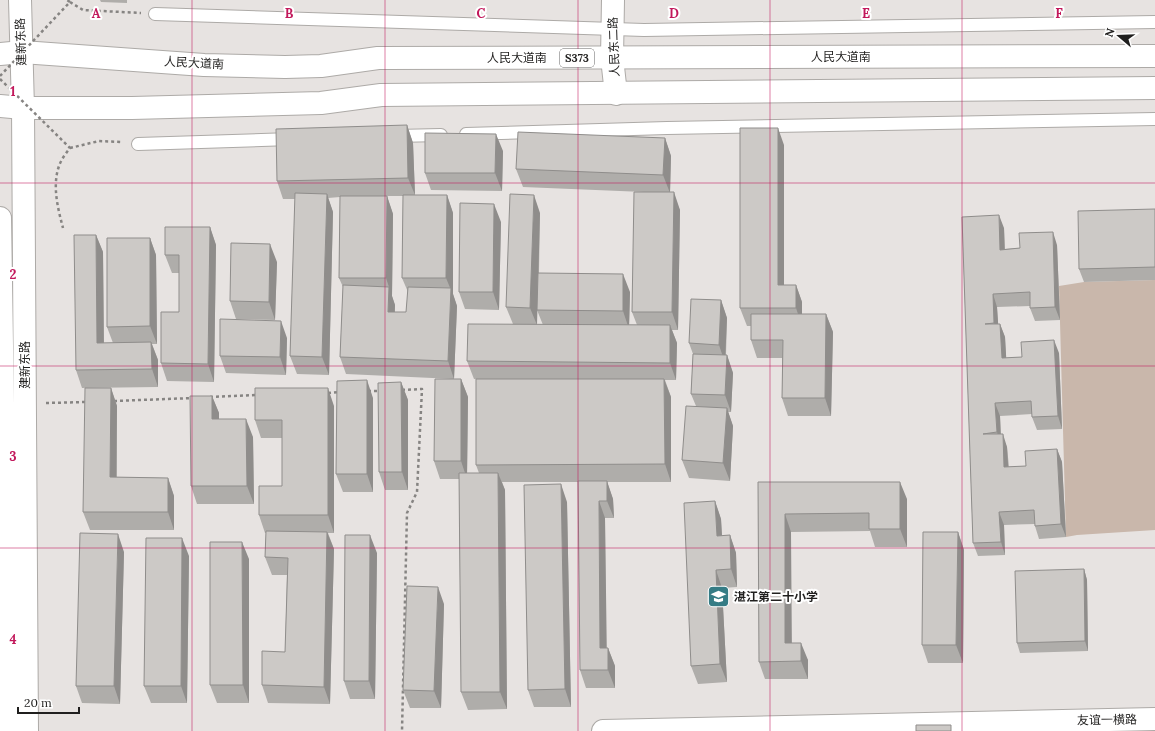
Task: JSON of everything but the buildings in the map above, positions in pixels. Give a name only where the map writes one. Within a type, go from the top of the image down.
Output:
[{"type":"main road","name":"建新东路","points":[[11,728],[25,404],[24,108],[20,0]]},
{"type":"main road","name":"人民东二路","points":[[613,0],[612,58],[616,94]]},
{"type":"main road","name":"人民大道南","points":[[0,54],[22,52],[204,65],[285,67],[321,66],[378,58],[1155,56]]},
{"type":"main road","points":[[0,106],[24,108],[132,108],[321,103],[381,95],[1155,88]]},
{"type":"main road","name":"建新东路","points":[[0,218],[11,728]]},
{"type":"main road","name":"友谊一横路","points":[[603,731],[763,729],[1155,719]]},
{"type":"lane","points":[[155,14],[644,30],[1155,22]]},
{"type":"lane","points":[[383,136],[675,128],[1155,119]]},
{"type":"lane","points":[[138,144],[304,139]]},
{"type":"path","points":[[70,148],[0,77],[68,1],[83,10],[155,14]]},
{"type":"path","points":[[63,228],[57,205],[56,188],[59,166],[70,148],[83,143],[99,141],[138,144]]},
{"type":"path","points":[[398,390],[422,389],[417,492],[408,513],[402,731]]},
{"type":"path","points":[[366,391],[382,391]]},
{"type":"path","points":[[327,393],[342,392]]},
{"type":"path","points":[[208,397],[263,395]]},
{"type":"path","points":[[113,401],[200,398]]},
{"type":"path","points":[[25,404],[89,402]]},
{"type":"shaded area","points":[[1155,280],[1155,530],[1066,537],[1059,286],[1084,282]]},
{"type":"place","name":"湛江第二十小学","points":[[719,597]]}]
